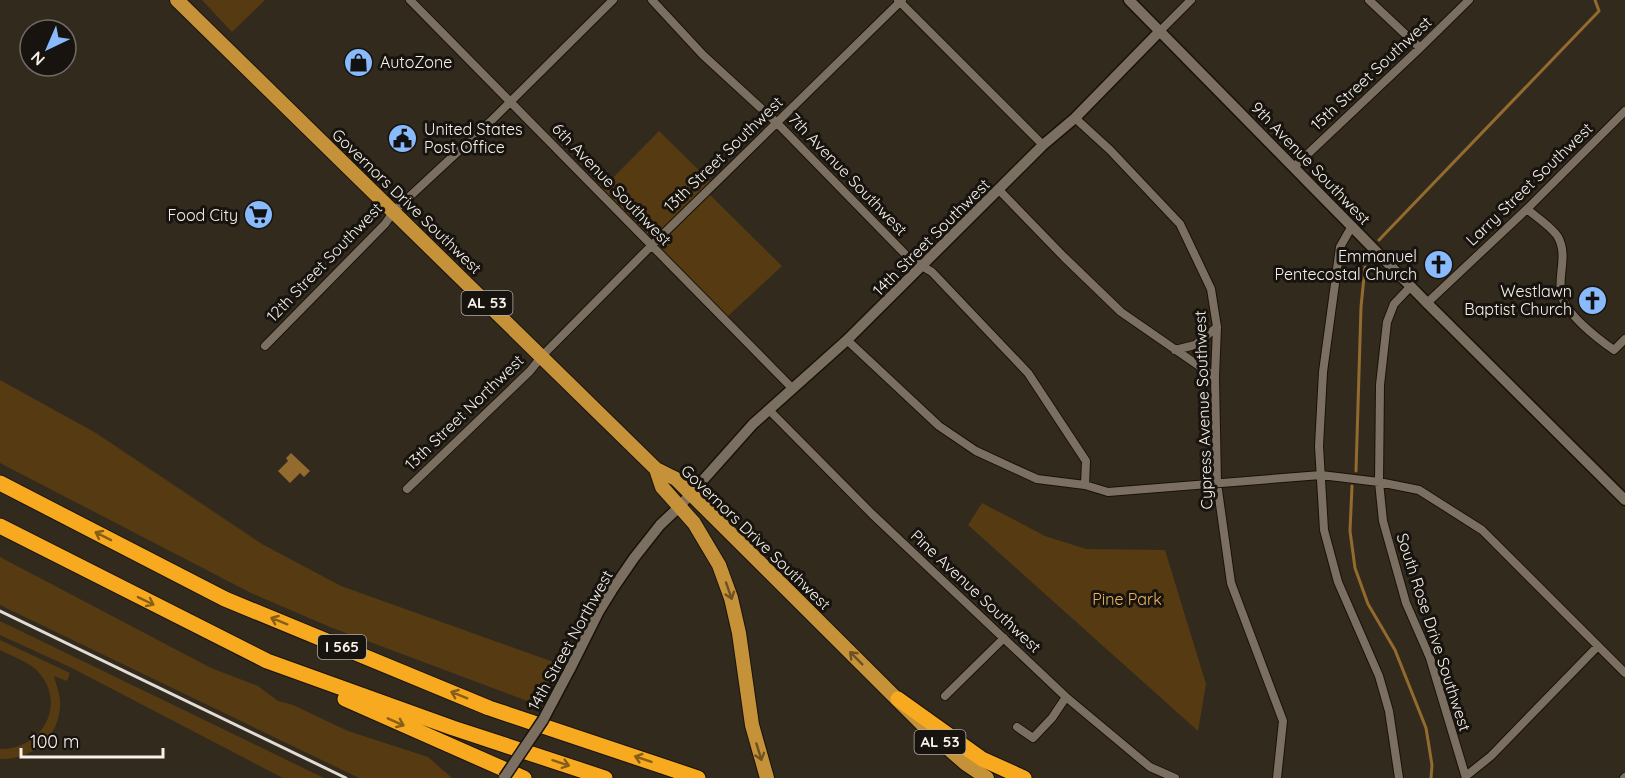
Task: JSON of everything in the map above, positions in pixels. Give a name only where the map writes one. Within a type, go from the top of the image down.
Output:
[{"type":"highway","name":"I 565","points":[[0,483],[225,599],[489,708],[698,778]]},
{"type":"highway","name":"I 565","points":[[0,526],[267,661],[453,728],[605,778]]},
{"type":"highway","points":[[267,661],[381,716],[524,778]]},
{"type":"highway","points":[[898,699],[982,759],[1024,778]]},
{"type":"main road","name":"Governors Drive Southwest","points":[[177,0],[656,469],[676,479],[898,699]]},
{"type":"main road","name":"AL 53","points":[[656,469],[662,487],[704,539],[719,565],[731,598],[739,633],[752,725],[767,778]]},
{"type":"main road","name":"AL 53","points":[[898,699],[934,737],[987,778]]},
{"type":"street","name":"6th Avenue Southwest","points":[[410,0],[793,389]]},
{"type":"street","name":"12th Street Southwest","points":[[265,346],[385,224],[394,211],[510,102],[613,0]]},
{"type":"street","name":"7th Avenue Southwest","points":[[652,0],[703,55],[777,123],[909,258],[932,272],[1028,373],[1086,461],[1085,485]]},
{"type":"street","name":"9th Avenue Southwest","points":[[1129,0],[1427,303],[1625,500]]},
{"type":"street","name":"14th Street Southwest","points":[[690,493],[753,424],[847,340],[1043,146],[1075,118],[1191,0]]},
{"type":"street","points":[[1369,0],[1420,48]]},
{"type":"street","name":"15th Street Southwest","points":[[1294,167],[1468,0]]},
{"type":"street","name":"13th Street Southwest","points":[[542,356],[900,1]]},
{"type":"street","points":[[900,1],[1043,146]]},
{"type":"street","name":"Larry Street Southwest","points":[[1427,303],[1527,209],[1625,111]]},
{"type":"street","name":"Cypress Avenue Southwest","points":[[1075,118],[1110,150],[1180,225],[1211,289],[1217,327],[1215,377],[1217,483],[1231,583],[1283,721],[1277,778]]},
{"type":"street","points":[[999,190],[1121,312],[1215,377]]},
{"type":"street","points":[[1527,209],[1557,236],[1563,251],[1561,293],[1567,308],[1598,339],[1614,350],[1625,339]]},
{"type":"street","points":[[1352,226],[1340,247],[1323,372],[1319,446],[1324,530],[1338,582],[1379,676],[1389,711],[1399,778]]},
{"type":"street","name":"South Rose Drive Southwest","points":[[1411,286],[1394,304],[1387,322],[1380,385],[1379,482],[1383,521],[1396,573],[1406,603],[1430,658],[1466,777]]},
{"type":"street","points":[[1175,350],[1195,345],[1217,327]]},
{"type":"street","points":[[847,340],[939,426],[976,451],[1037,479],[1085,485],[1108,492],[1321,475],[1379,482],[1419,490],[1482,530],[1625,673]]},
{"type":"street","name":"13th Street Northwest","points":[[406,489],[530,371],[542,356]]},
{"type":"street","name":"Pine Avenue Southwest","points":[[769,410],[872,514],[1066,697],[1150,766],[1175,778]]},
{"type":"street","name":"14th Street Northwest","points":[[504,778],[543,720],[599,611],[622,575],[660,525],[690,493]]},
{"type":"street","points":[[945,696],[1004,638]]},
{"type":"street","points":[[1466,777],[1491,756],[1598,646]]},
{"type":"street","points":[[1017,727],[1033,738],[1052,718],[1066,697]]},
{"type":"green space","points":[[202,0],[265,0],[232,32]]},
{"type":"green space","points":[[659,131],[714,185],[707,192],[782,266],[727,317],[602,189]]},
{"type":"green space","points":[[0,380],[96,433],[262,544],[341,586],[559,664],[538,705],[330,627],[251,593],[0,463]]},
{"type":"green space","name":"Pine Park","points":[[982,503],[1045,536],[1086,549],[1165,550],[1206,684],[1198,731],[968,525]]},
{"type":"green space","points":[[0,557],[211,668],[258,686],[278,701],[293,705],[348,731],[428,757],[452,778],[359,778],[0,605]]},
{"type":"green space","points":[[0,621],[324,778],[283,778],[72,668],[0,635]]},
{"type":"green space","points":[[0,640],[70,673],[67,681],[54,676],[60,700],[59,713],[51,734],[44,743],[24,755],[0,759],[0,749],[27,742],[37,734],[45,724],[50,712],[51,700],[48,687],[40,674],[27,663],[0,650]]},
{"type":"shaded area","points":[[291,453],[310,471],[304,477],[300,473],[290,483],[278,471],[288,461],[286,458]]},
{"type":"waterway","points":[[1379,240],[1599,11],[1595,0]]},
{"type":"waterway","points":[[1356,471],[1361,307],[1365,267]]},
{"type":"waterway","points":[[1352,486],[1350,531],[1355,568],[1368,604],[1395,650],[1426,728],[1432,765],[1431,778]]},
{"type":"railway","points":[[0,611],[346,778]]},
{"type":"place","name":"AutoZone","points":[[359,62]]},
{"type":"place","name":"United States Post Office","points":[[403,138]]},
{"type":"place","name":"Food City","points":[[259,215]]},
{"type":"place","name":"Emmanuel Pentecostal Church","points":[[1438,265]]},
{"type":"place","name":"Westlawn Baptist Church","points":[[1593,300]]}]
